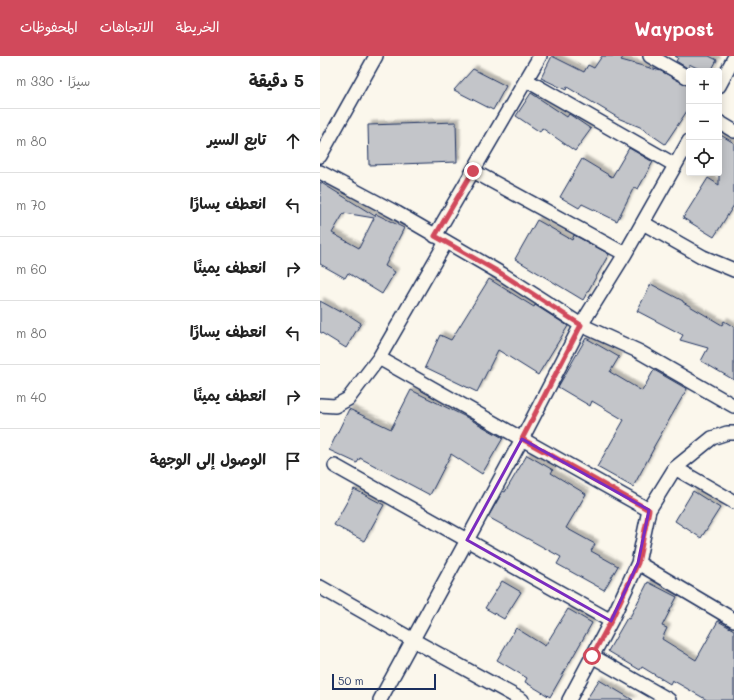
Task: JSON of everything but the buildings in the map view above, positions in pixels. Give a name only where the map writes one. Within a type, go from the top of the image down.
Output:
[{"type":"street","points":[[320,156],[376,56]]},
{"type":"street","points":[[320,405],[335,406],[348,399],[380,358],[441,239],[473,171],[540,56]]},
{"type":"street","points":[[650,56],[686,76]]},
{"type":"street","points":[[722,80],[734,58]]},
{"type":"street","points":[[526,80],[675,165]]},
{"type":"street","points":[[722,124],[734,131]]},
{"type":"street","points":[[380,700],[522,439],[581,325],[625,254],[686,146]]},
{"type":"street","points":[[473,171],[625,254]]},
{"type":"street","points":[[320,172],[397,213],[502,274],[581,325],[638,351],[734,406]]},
{"type":"street","points":[[643,223],[703,257],[734,270]]},
{"type":"street","points":[[380,358],[649,510]]},
{"type":"street","points":[[569,700],[611,621],[638,563],[649,510],[674,468],[712,438],[727,432],[734,433]]},
{"type":"street","points":[[335,466],[611,621]]},
{"type":"street","points":[[674,468],[734,502]]},
{"type":"street","points":[[638,563],[734,620]]},
{"type":"street","points":[[320,587],[522,700]]},
{"type":"street","points":[[592,656],[669,700]]},
{"type":"highlighted area","points":[[522,439],[649,510],[638,563],[611,621],[467,540]]},
{"type":"route","points":[[473,171],[435,236],[502,274],[581,325],[522,439],[649,510],[638,563],[611,621],[592,656]]}]
